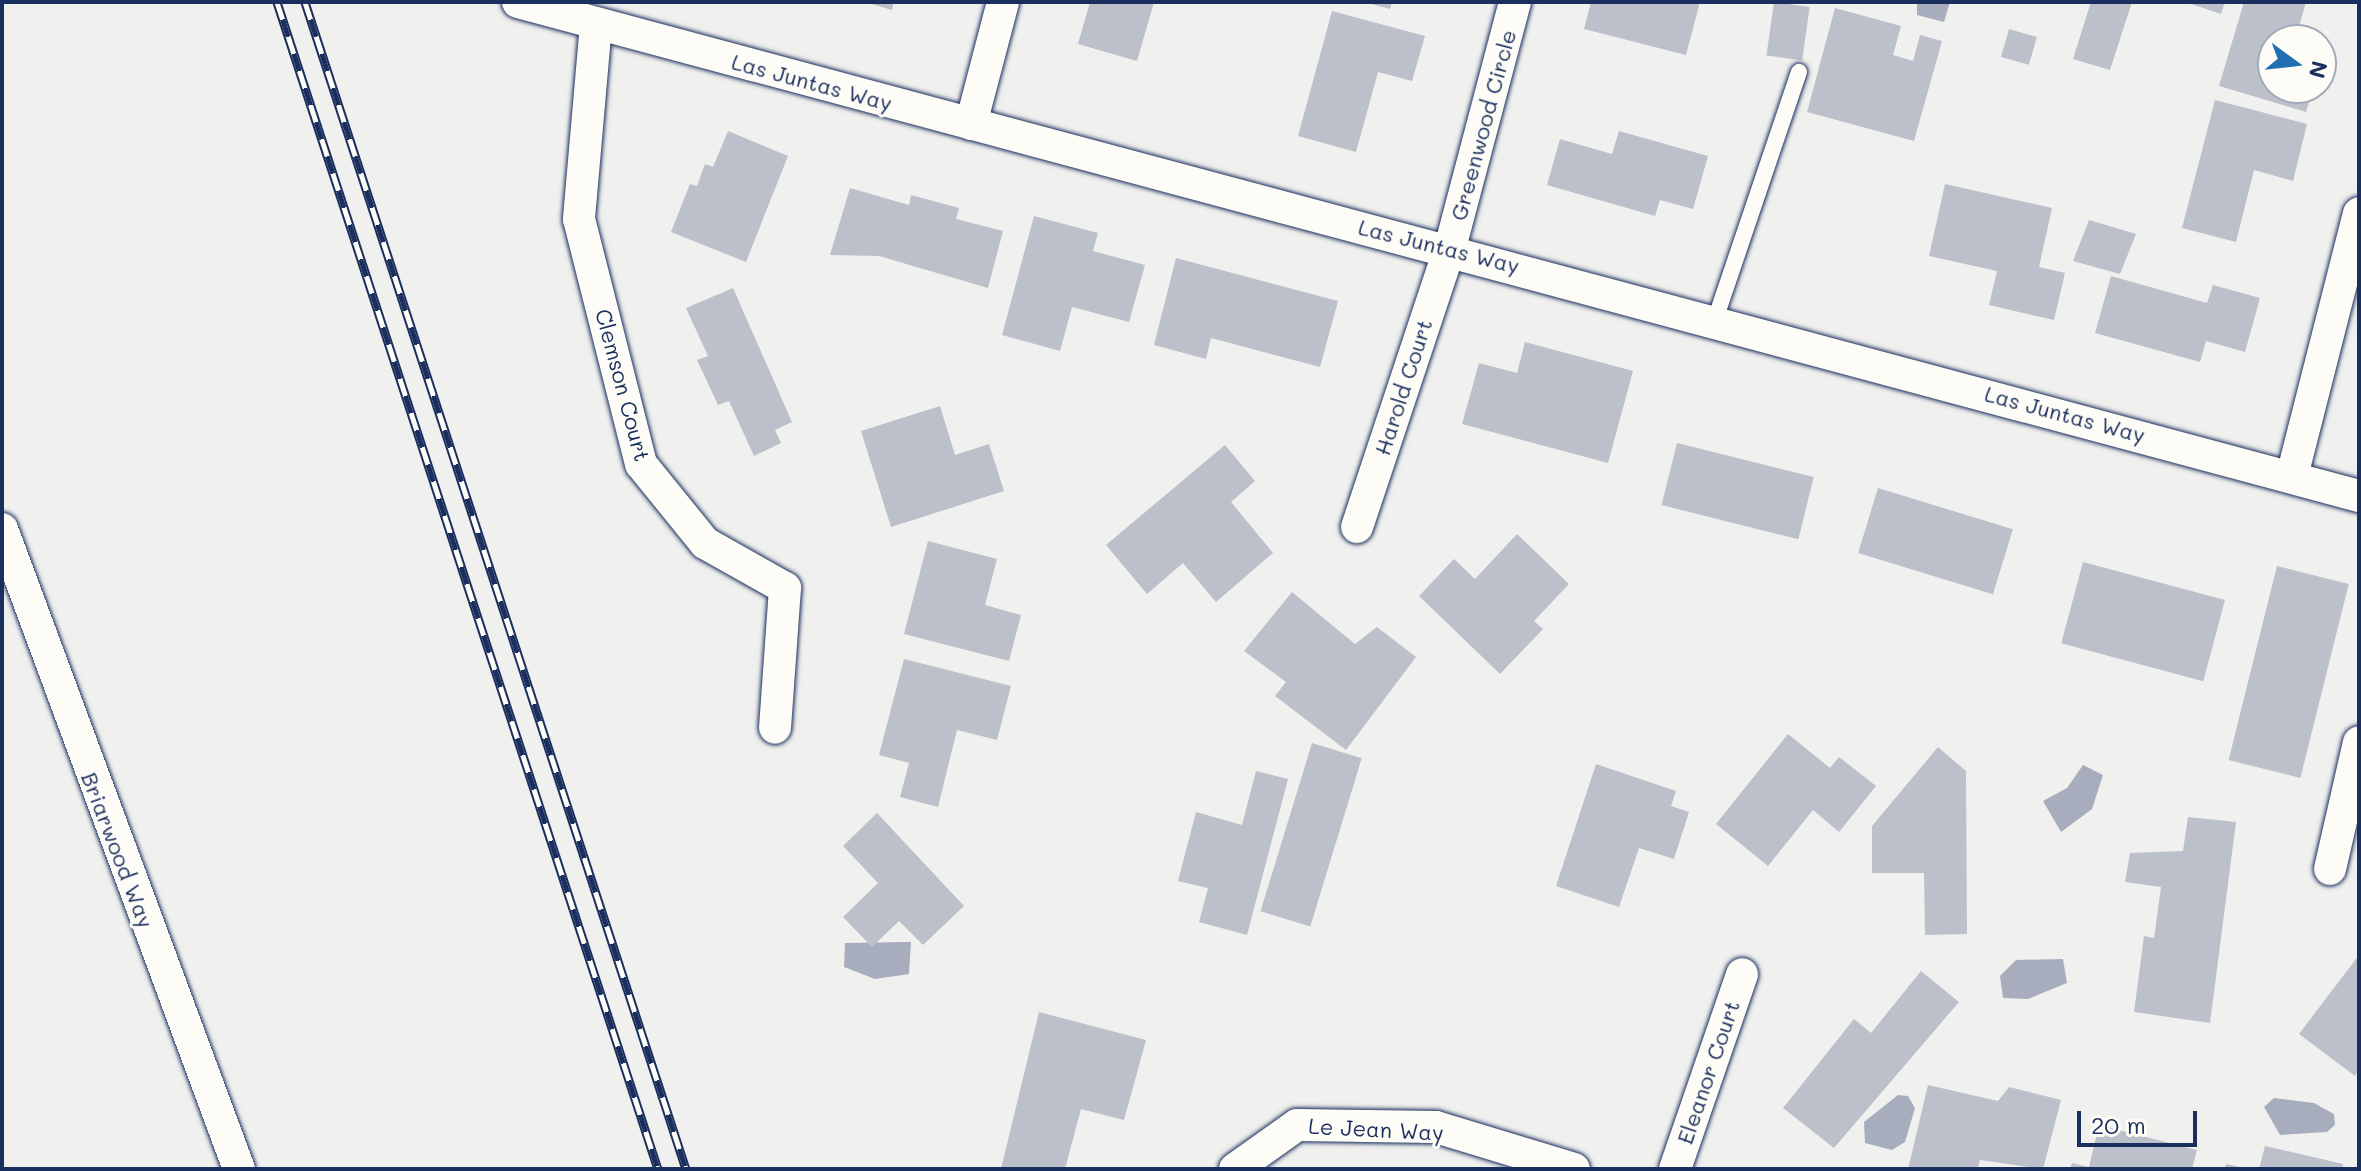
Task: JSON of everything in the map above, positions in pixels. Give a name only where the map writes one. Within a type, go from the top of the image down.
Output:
[{"type":"street","name":"Las Juntas Way","points":[[518,2],[1450,248],[2359,496]]},
{"type":"street","points":[[971,124],[1003,2]]},
{"type":"street","name":"Greenwood Circle","points":[[1450,248],[1515,2]]},
{"type":"street","name":"Clemson Court","points":[[596,24],[579,219],[602,311],[641,464],[705,543],[785,588],[775,728]]},
{"type":"street","points":[[2292,476],[2359,213]]},
{"type":"street","name":"Harold Court","points":[[1357,527],[1450,248]]},
{"type":"street","name":"Briarwood Way","points":[[2,529],[8,573],[239,1169]]},
{"type":"street","points":[[2330,869],[2359,742]]},
{"type":"street","name":"Eleanor Court","points":[[1675,1169],[1742,974]]},
{"type":"street","name":"Le Jean Way","points":[[1235,1169],[1297,1125],[1436,1127],[1574,1169]]},
{"type":"lane","points":[[1715,320],[1799,72]]},
{"type":"water","points":[[1917,2],[1950,2],[1944,22],[1917,15]]},
{"type":"water","points":[[2083,765],[2103,775],[2092,809],[2061,832],[2043,801],[2067,788]]},
{"type":"water","points":[[911,942],[909,974],[875,979],[844,967],[845,943]]},
{"type":"water","points":[[2063,959],[2067,983],[2028,999],[2003,998],[2000,976],[2016,960]]},
{"type":"water","points":[[1898,1095],[1908,1096],[1915,1108],[1905,1142],[1892,1150],[1865,1143],[1864,1122]]},
{"type":"water","points":[[2274,1098],[2314,1103],[2334,1114],[2335,1125],[2327,1132],[2280,1135],[2264,1107]]},
{"type":"building","points":[[865,2],[894,2],[892,10]]},
{"type":"building","points":[[1090,2],[1154,2],[1137,61],[1078,44]]},
{"type":"building","points":[[1364,2],[1392,2],[1390,9]]},
{"type":"building","points":[[1591,2],[1700,2],[1686,55],[1584,29]]},
{"type":"building","points":[[1774,2],[1810,7],[1802,60],[1766,55]]},
{"type":"building","points":[[2091,2],[2132,2],[2110,70],[2073,59]]},
{"type":"building","points":[[2185,2],[2225,2],[2221,14]]},
{"type":"building","points":[[2244,2],[2306,2],[2300,24],[2257,24],[2257,97],[2219,86]]},
{"type":"building","points":[[1835,8],[1901,26],[1893,55],[1913,61],[1920,35],[1942,41],[1914,141],[1807,112]]},
{"type":"building","points":[[1332,11],[1425,36],[1412,81],[1378,72],[1356,152],[1298,136]]},
{"type":"building","points":[[2009,29],[2037,37],[2029,65],[2001,57]]},
{"type":"building","points":[[2215,100],[2307,124],[2293,181],[2254,170],[2236,242],[2182,228]]},
{"type":"building","points":[[2279,104],[2308,104],[2306,112]]},
{"type":"building","points":[[728,131],[788,156],[746,262],[671,232],[690,184],[697,186],[705,164],[713,167]]},
{"type":"building","points":[[1619,131],[1708,156],[1693,209],[1660,200],[1655,216],[1547,185],[1560,139],[1612,154]]},
{"type":"building","points":[[1945,184],[2052,208],[2039,267],[2065,273],[2054,320],[1989,305],[1997,271],[1929,256]]},
{"type":"building","points":[[850,188],[909,205],[911,195],[959,208],[956,219],[1003,231],[988,288],[879,256],[830,255]]},
{"type":"building","points":[[1034,216],[1098,233],[1093,251],[1145,265],[1129,322],[1072,307],[1060,351],[1002,335]]},
{"type":"building","points":[[2089,220],[2136,234],[2120,274],[2073,261]]},
{"type":"building","points":[[1176,258],[1338,301],[1320,367],[1211,338],[1206,359],[1154,345]]},
{"type":"building","points":[[2111,276],[2207,303],[2213,285],[2260,298],[2245,352],[2206,341],[2200,362],[2095,333]]},
{"type":"building","points":[[733,288],[792,422],[775,430],[781,443],[754,456],[729,401],[718,405],[697,360],[708,356],[686,308]]},
{"type":"building","points":[[1525,342],[1633,371],[1608,463],[1462,424],[1479,363],[1517,373]]},
{"type":"building","points":[[940,406],[955,455],[989,444],[1004,491],[891,527],[861,431]]},
{"type":"building","points":[[1677,443],[1814,477],[1798,539],[1662,505]]},
{"type":"building","points":[[1225,445],[1255,481],[1231,502],[1273,553],[1216,602],[1183,563],[1147,594],[1106,545]]},
{"type":"building","points":[[1878,488],[2013,529],[1993,594],[1858,553]]},
{"type":"building","points":[[1517,534],[1569,584],[1534,621],[1543,629],[1500,674],[1419,596],[1454,559],[1475,579]]},
{"type":"building","points":[[928,541],[997,559],[985,605],[1021,615],[1009,661],[904,634]]},
{"type":"building","points":[[2083,562],[2225,600],[2203,681],[2061,643]]},
{"type":"building","points":[[2277,566],[2349,584],[2300,778],[2229,760]]},
{"type":"building","points":[[1292,592],[1355,644],[1377,627],[1416,657],[1346,750],[1275,696],[1286,682],[1244,651]]},
{"type":"building","points":[[904,659],[1011,686],[997,740],[957,730],[938,807],[900,797],[909,763],[879,755]]},
{"type":"building","points":[[1788,734],[1830,768],[1839,757],[1876,786],[1839,832],[1813,810],[1768,866],[1716,824]]},
{"type":"building","points":[[1312,743],[1362,758],[1310,927],[1261,911]]},
{"type":"building","points":[[1938,747],[1966,771],[1967,934],[1925,935],[1924,873],[1872,873],[1872,826]]},
{"type":"building","points":[[1596,764],[1676,791],[1671,806],[1689,812],[1674,859],[1639,848],[1619,907],[1556,886]]},
{"type":"building","points":[[1256,771],[1288,779],[1247,935],[1199,922],[1208,888],[1178,881],[1196,812],[1242,825]]},
{"type":"building","points":[[877,813],[964,906],[923,945],[899,921],[872,947],[843,917],[878,883],[843,846]]},
{"type":"building","points":[[2188,817],[2236,822],[2210,1023],[2134,1012],[2144,936],[2154,938],[2161,887],[2125,882],[2130,853],[2183,851]]},
{"type":"building","points":[[2359,955],[2359,1070],[2355,1076],[2299,1034]]},
{"type":"building","points":[[1921,971],[1959,1002],[1834,1148],[1783,1108],[1854,1019],[1871,1033]]},
{"type":"building","points":[[1039,1012],[1146,1040],[1124,1120],[1081,1109],[1065,1169],[1001,1169]]},
{"type":"building","points":[[1928,1085],[1998,1101],[2009,1087],[2061,1100],[2043,1169],[1980,1160],[1978,1169],[1908,1169]]},
{"type":"building","points":[[2099,1125],[2197,1150],[2192,1169],[2070,1169],[2072,1163],[2089,1167]]},
{"type":"building","points":[[2265,1146],[2343,1164],[2342,1169],[2259,1169]]},
{"type":"building","points":[[2226,1164],[2244,1168],[2244,1169],[2225,1169]]},
{"type":"railway","points":[[277,2],[658,1169]]},
{"type":"railway","points":[[305,2],[686,1169]]}]
